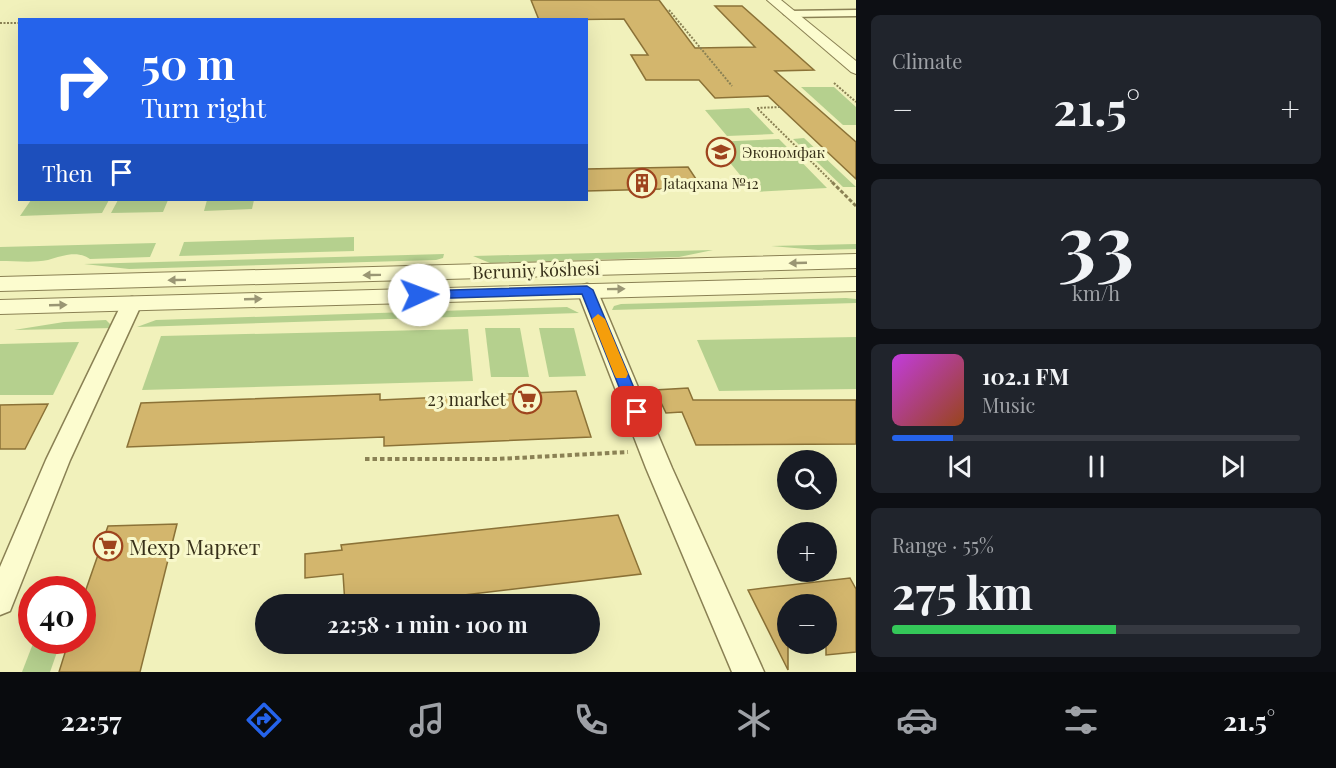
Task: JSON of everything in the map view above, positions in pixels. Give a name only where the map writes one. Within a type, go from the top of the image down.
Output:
[{"type":"street","points":[[773,0],[856,69]]},
{"type":"street","points":[[789,14],[856,13]]},
{"type":"street","name":"Beruniy kóshesi","points":[[0,284],[856,261]]},
{"type":"street","name":"Beruniy kóshesi","points":[[0,307],[856,284]]},
{"type":"street","points":[[587,290],[652,451],[748,672]]},
{"type":"street","points":[[0,602],[58,460],[132,303]]},
{"type":"path","points":[[669,10],[732,86]]},
{"type":"path","points":[[0,22],[18,23]]},
{"type":"path","points":[[834,83],[856,102]]},
{"type":"path","points":[[780,107],[758,108],[856,206]]},
{"type":"path","points":[[365,459],[497,459],[652,451]]},
{"type":"green space","points":[[801,87],[834,87],[856,107],[856,125],[843,125]]},
{"type":"green space","points":[[749,108],[774,134],[727,136],[705,110]]},
{"type":"green space","points":[[804,138],[856,187],[843,187],[793,139]]},
{"type":"green space","points":[[779,139],[827,188],[754,192],[713,142]]},
{"type":"green space","points":[[30,201],[108,201],[102,213],[20,216]]},
{"type":"green space","points":[[117,201],[168,201],[163,212],[111,213]]},
{"type":"green space","points":[[207,201],[254,201],[252,209],[204,211]]},
{"type":"green space","points":[[354,237],[354,251],[179,256],[184,242]]},
{"type":"green space","points":[[156,243],[150,257],[90,259],[75,254],[43,261],[0,261],[0,247]]},
{"type":"green space","points":[[856,244],[856,249],[818,250],[771,246]]},
{"type":"green space","points":[[713,250],[679,257],[490,263],[473,256]]},
{"type":"green space","points":[[444,254],[443,258],[436,260],[129,269],[84,264]]},
{"type":"green space","points":[[856,299],[856,303],[612,310],[614,306],[621,304]]},
{"type":"green space","points":[[567,307],[579,313],[137,327],[156,320]]},
{"type":"green space","points":[[106,320],[114,328],[14,330],[64,322]]},
{"type":"green space","points":[[485,328],[520,328],[529,377],[491,377]]},
{"type":"green space","points":[[539,328],[574,328],[586,376],[549,377]]},
{"type":"green space","points":[[468,329],[473,381],[142,390],[161,336]]},
{"type":"green space","points":[[856,337],[856,389],[719,391],[697,340]]},
{"type":"green space","points":[[79,342],[53,395],[0,395],[0,344]]},
{"type":"green space","points":[[29,654],[56,654],[50,672],[22,672]]},
{"type":"building","points":[[531,0],[659,0],[695,48],[755,47],[715,6],[742,6],[814,70],[775,71],[856,142],[856,179],[768,96],[715,98],[699,80],[646,80],[631,55],[648,55],[624,19],[538,18]]},
{"type":"building","name":"Jataqxana №12","points":[[688,167],[702,188],[588,191],[588,169]]},
{"type":"building","points":[[688,388],[693,400],[856,400],[856,444],[696,445],[682,412],[666,413],[655,390]]},
{"type":"building","points":[[576,391],[591,437],[384,446],[384,437],[127,447],[141,403],[380,394],[380,400]]},
{"type":"building","points":[[48,404],[25,449],[0,449],[0,405]]},
{"type":"building","points":[[618,515],[641,574],[472,594],[344,594],[343,574],[305,578],[305,554],[342,550],[341,545]]},
{"type":"building","points":[[177,524],[140,672],[59,672],[65,654],[96,654],[96,576],[91,576],[108,526]]},
{"type":"building","points":[[850,578],[856,589],[856,652],[837,654],[837,594],[777,594],[777,648],[748,590],[816,582],[837,582],[837,580]]},
{"type":"building","points":[[780,654],[788,654],[788,670]]},
{"type":"slow traffic","points":[[598,319],[621,374]]},
{"type":"place","name":"Экономфак","points":[[721,152]]},
{"type":"place","name":"Jataqxana №12","points":[[642,183]]},
{"type":"place","name":"23 market","points":[[527,399]]},
{"type":"place","name":"Мехр Маркет","points":[[108,546]]},
{"type":"route","points":[[419,295],[587,290],[637,412]]}]
